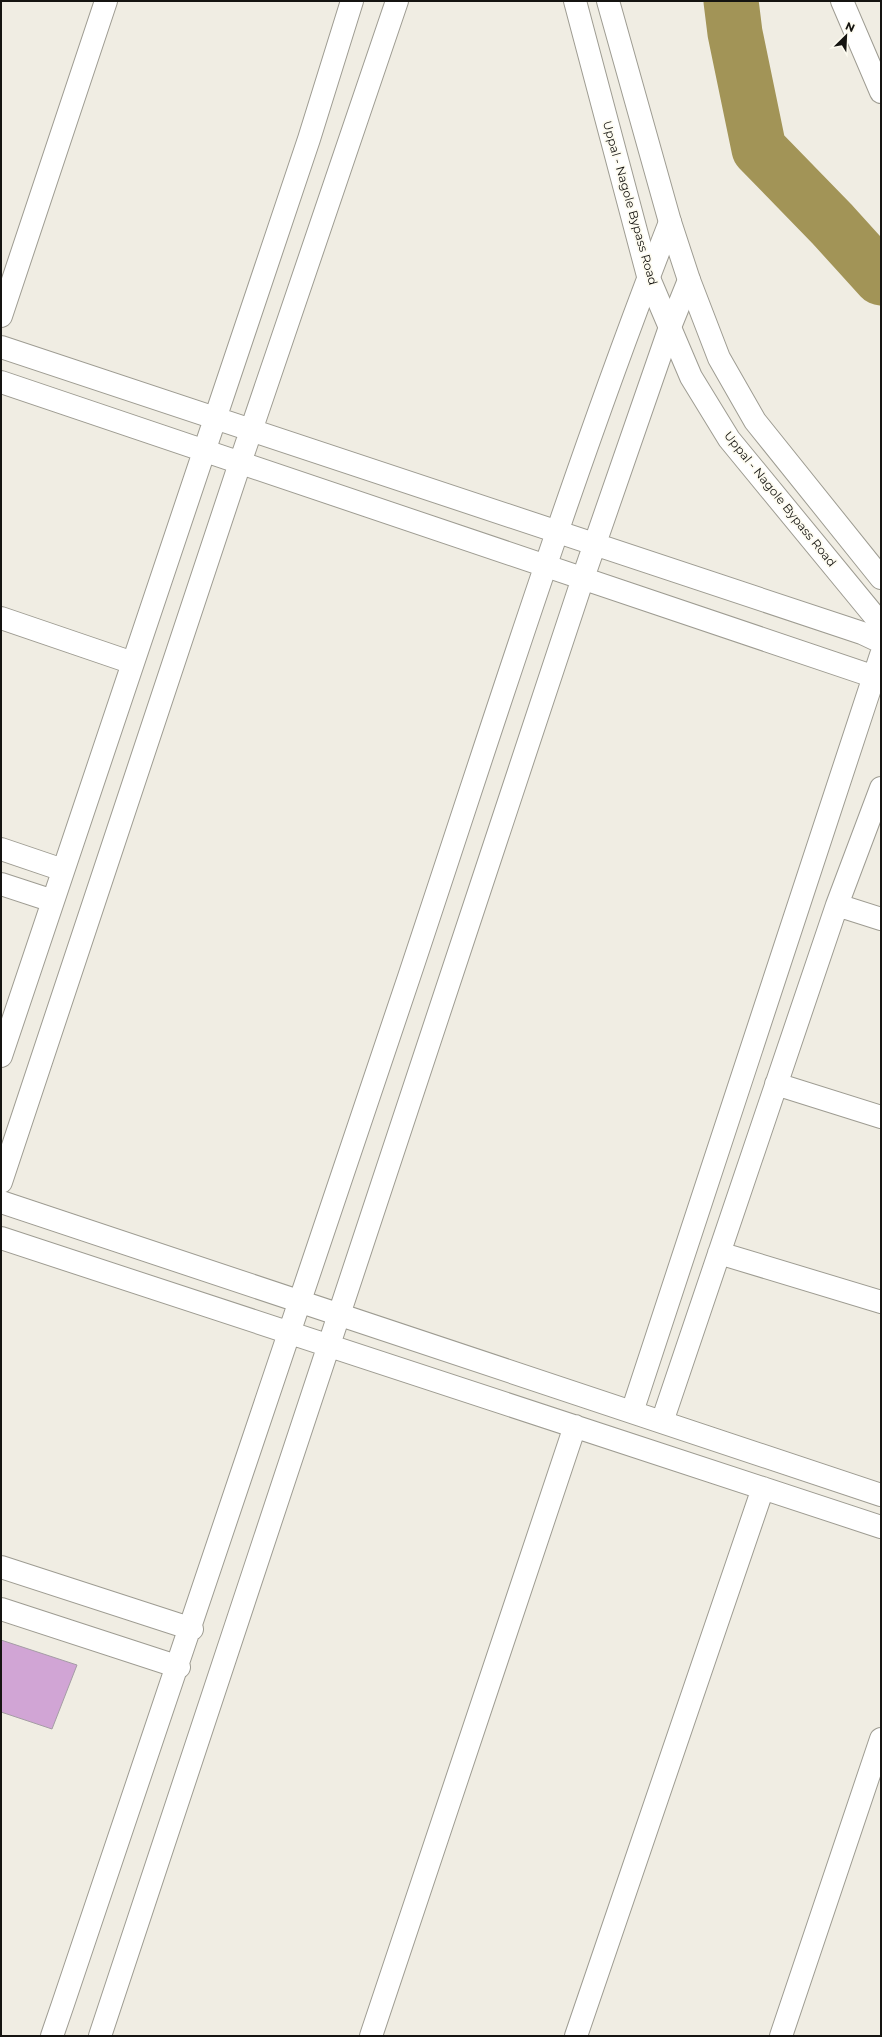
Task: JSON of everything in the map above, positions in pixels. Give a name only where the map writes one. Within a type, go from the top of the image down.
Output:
[{"type":"street","points":[[1,316],[106,1]]},
{"type":"street","points":[[1,1056],[306,146],[352,1]]},
{"type":"street","points":[[1,1182],[251,430],[397,1]]},
{"type":"street","name":"Uppal - Nagole Bypass Road","points":[[575,1],[648,276],[691,377],[729,438],[881,624]]},
{"type":"street","points":[[608,1],[670,222],[689,280],[719,358],[755,421],[881,578]]},
{"type":"street","points":[[842,1],[881,92]]},
{"type":"street","points":[[52,2036],[192,1629],[556,532],[648,276],[670,222]]},
{"type":"street","points":[[100,2036],[582,578],[670,327],[689,280]]},
{"type":"street","points":[[1,347],[862,633],[881,642]]},
{"type":"street","points":[[1,382],[545,567],[582,578],[878,678]]},
{"type":"street","points":[[1,618],[133,663]]},
{"type":"street","points":[[632,1412],[878,678],[881,655]]},
{"type":"street","points":[[662,1422],[837,905],[881,788]]},
{"type":"street","points":[[1,849],[63,870]]},
{"type":"street","points":[[1,884],[53,901]]},
{"type":"street","points":[[837,905],[881,919]]},
{"type":"street","points":[[776,1084],[881,1118]]},
{"type":"street","points":[[1,1202],[881,1495]]},
{"type":"street","points":[[1,1238],[881,1527]]},
{"type":"street","points":[[719,1253],[881,1302]]},
{"type":"street","points":[[372,2036],[575,1426]]},
{"type":"street","points":[[576,2036],[763,1488]]},
{"type":"street","points":[[1,1567],[192,1629]]},
{"type":"street","points":[[1,1609],[179,1667]]},
{"type":"street","points":[[781,2036],[881,1739]]},
{"type":"building","points":[[1,1640],[77,1665],[52,1729],[1,1712]]},
{"type":"waterway","points":[[731,1],[735,33],[759,149],[832,224],[881,278]]}]
